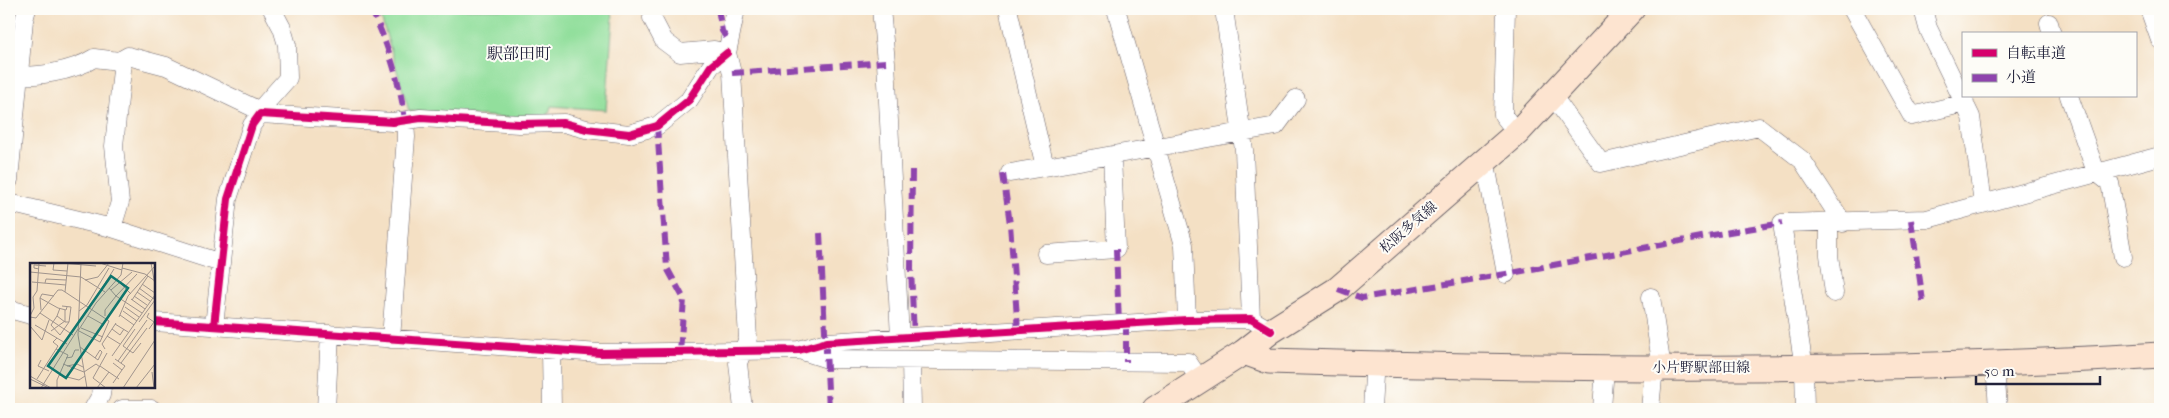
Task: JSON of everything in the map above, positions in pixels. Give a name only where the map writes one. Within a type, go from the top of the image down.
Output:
[{"type":"main road","name":"松阪多気線","points":[[1154,409],[1244,352],[1261,325],[1338,289],[1517,133],[1632,9]]},
{"type":"main road","name":"小片野駅部田線","points":[[1244,352],[1269,360],[1377,364],[1662,368],[1995,365],[2160,355]]},
{"type":"street","points":[[9,180],[13,75],[27,9]]},
{"type":"street","points":[[214,326],[228,199],[252,125],[265,104],[288,78],[285,36],[272,9]]},
{"type":"street","points":[[736,9],[727,53],[732,73],[748,338],[738,363],[742,409]]},
{"type":"street","points":[[881,9],[886,62],[900,338]]},
{"type":"street","points":[[1008,9],[1045,167]]},
{"type":"street","points":[[1116,9],[1184,245],[1187,320]]},
{"type":"street","points":[[155,322],[600,353],[799,350],[827,342],[1187,320],[1261,325],[1242,132],[1224,9]]},
{"type":"street","points":[[1506,9],[1503,116],[1517,133]]},
{"type":"street","points":[[1852,9],[1912,116],[1965,103]]},
{"type":"street","points":[[1923,9],[1928,28],[1962,97]]},
{"type":"street","points":[[2153,10],[2160,40]]},
{"type":"street","points":[[652,18],[664,41],[680,53],[714,50],[727,53]]},
{"type":"street","points":[[13,75],[29,77],[84,64],[94,58],[119,61],[128,56],[166,66],[254,108],[260,114],[405,121],[421,118],[519,124],[564,122],[586,129],[616,134],[638,133],[656,126],[689,100],[711,66],[727,53]]},
{"type":"street","points":[[112,228],[120,202],[114,146],[122,70],[119,61]]},
{"type":"street","points":[[1552,95],[1601,163],[1759,127],[1802,160],[1836,223],[1829,255],[1834,293]]},
{"type":"street","points":[[1963,98],[1971,118],[1983,203]]},
{"type":"street","points":[[2070,98],[2096,172],[2110,183],[2124,257]]},
{"type":"street","points":[[1010,173],[1276,126],[1296,99]]},
{"type":"street","points":[[390,339],[406,136],[405,121]]},
{"type":"street","points":[[1046,254],[1116,250],[1112,156]]},
{"type":"street","points":[[1804,409],[1804,368],[1782,223],[1927,219],[2160,156]]},
{"type":"street","points":[[1485,159],[1506,274]]},
{"type":"street","points":[[9,203],[112,228],[221,263]]},
{"type":"street","points":[[1650,409],[1653,378],[1662,368],[1651,298]]},
{"type":"street","points":[[9,309],[30,315]]},
{"type":"street","points":[[326,409],[330,334]]},
{"type":"street","points":[[935,335],[935,361]]},
{"type":"street","points":[[551,350],[552,409]]},
{"type":"street","points":[[799,350],[827,358],[935,361],[1188,362],[1200,380]]},
{"type":"street","points":[[911,360],[912,409]]},
{"type":"street","points":[[1372,409],[1374,376],[1377,364]]},
{"type":"street","points":[[1995,365],[1998,409]]},
{"type":"street","points":[[1602,409],[1605,367]]},
{"type":"street","points":[[99,397],[110,407],[116,409]]},
{"type":"street","points":[[122,409],[152,409]]},
{"type":"green space","points":[[375,9],[611,9],[613,17],[606,110],[551,106],[547,120],[409,111],[381,17]]},
{"type":"marked path","points":[[371,9],[392,64],[405,121]]},
{"type":"marked path","points":[[718,9],[722,31],[729,42]]},
{"type":"marked path","points":[[732,73],[886,62]]},
{"type":"marked path","points":[[657,126],[667,268],[684,299],[680,352]]},
{"type":"marked path","points":[[912,170],[911,269],[914,337]]},
{"type":"marked path","points":[[1003,174],[1010,224],[1018,330]]},
{"type":"marked path","points":[[1911,220],[1923,301]]},
{"type":"marked path","points":[[1338,289],[1362,298],[1506,274],[1782,223]]},
{"type":"marked path","points":[[820,233],[829,409]]},
{"type":"marked path","points":[[1116,249],[1119,324]]},
{"type":"marked path","points":[[1126,323],[1126,362]]},
{"type":"cycle path","points":[[214,326],[228,199],[252,125],[260,114],[393,122],[421,118],[519,124],[564,123],[586,129],[629,134],[657,126],[689,100],[711,66],[727,53]]},
{"type":"cycle path","points":[[155,322],[600,353],[799,350],[827,342],[1187,320],[1251,319],[1271,331]]},
{"type":"district","name":"駅部田町","points":[[519,53]]}]
